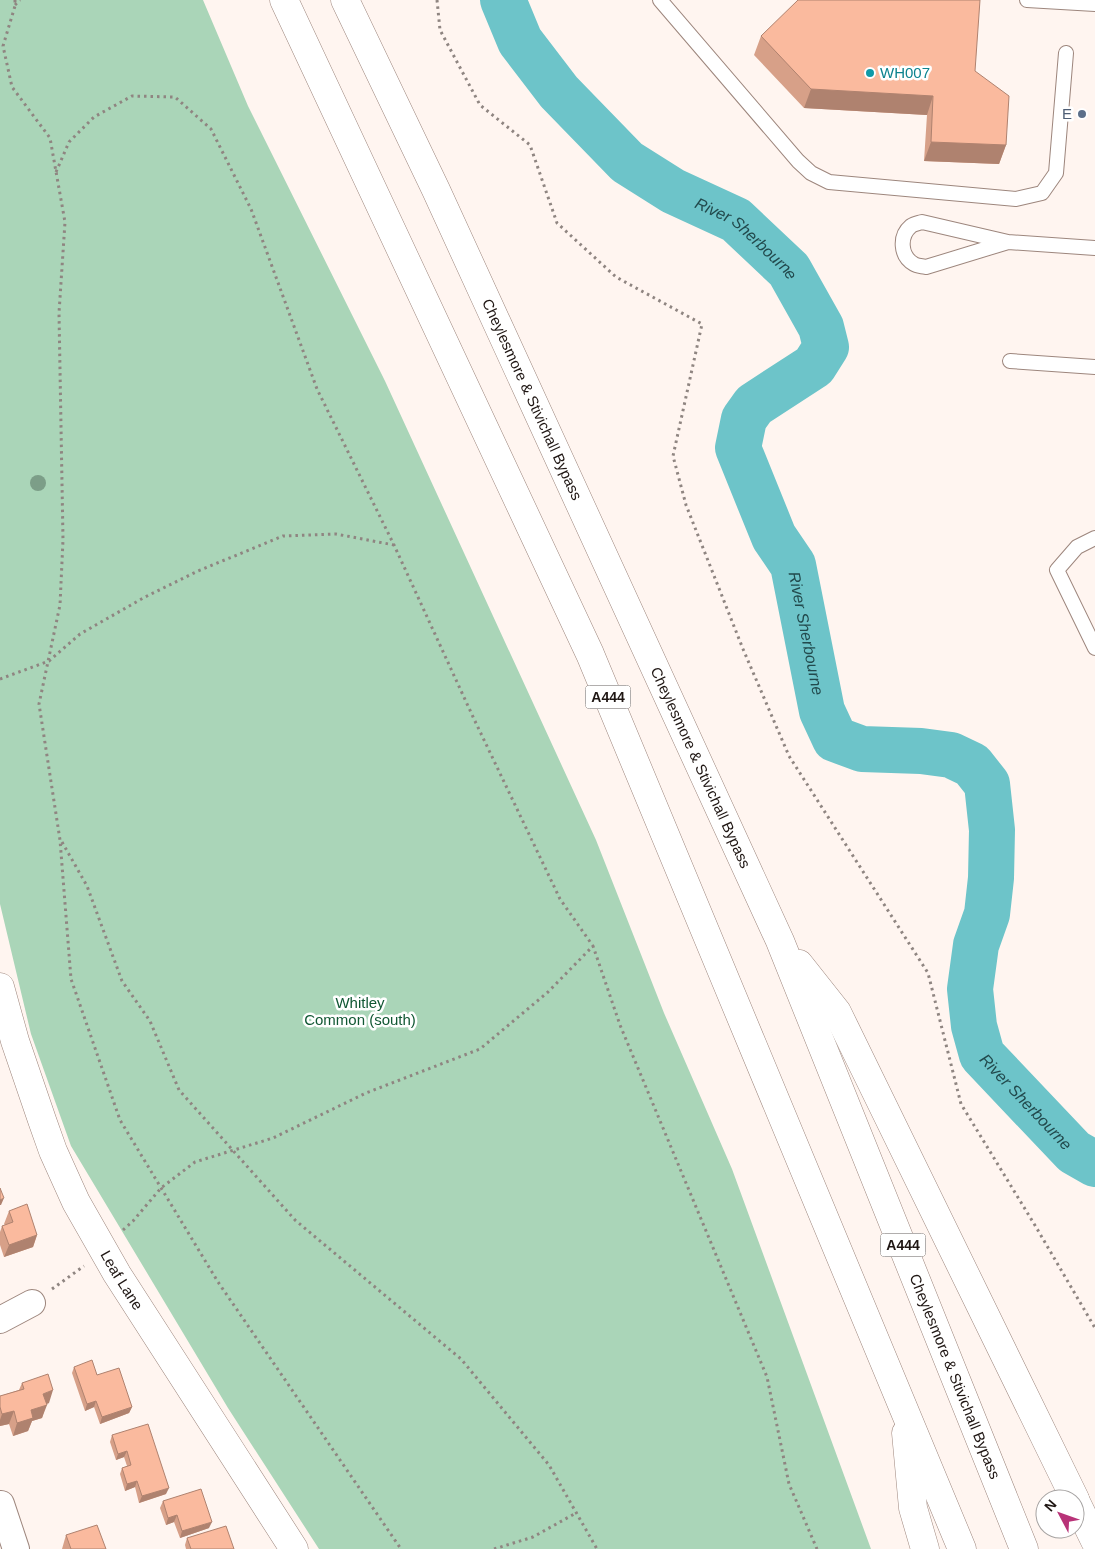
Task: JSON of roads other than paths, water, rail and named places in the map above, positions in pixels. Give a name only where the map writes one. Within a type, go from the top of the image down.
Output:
[{"type":"main road","name":"A444","points":[[284,0],[590,654],[962,1549]]},
{"type":"main road","name":"Cheylesmore & Stivichall Bypass","points":[[345,0],[436,190],[780,941],[1024,1549]]},
{"type":"main road","points":[[780,941],[837,1012],[1070,1489]]},
{"type":"main road","name":"Leaf Lane","points":[[0,987],[14,1040],[53,1151],[76,1202],[102,1248],[294,1549]]},
{"type":"main road","points":[[904,1406],[912,1508],[925,1549]]},
{"type":"main road","points":[[1085,1520],[1095,1541]]},
{"type":"street","points":[[0,1320],[32,1303]]},
{"type":"street","points":[[1,1504],[16,1549]]},
{"type":"lane","points":[[660,0],[798,161],[811,173],[829,182],[1016,199],[1042,192],[1056,173],[1066,53]]},
{"type":"lane","points":[[1027,0],[1095,4]]},
{"type":"lane","points":[[1008,242],[926,267],[914,264],[906,257],[902,247],[904,236],[912,225],[922,222],[1008,242],[1095,248]]},
{"type":"lane","points":[[1010,361],[1095,367]]},
{"type":"lane","points":[[1095,538],[1077,547],[1057,570],[1095,648]]},
{"type":"waterway","name":"River Sherbourne","points":[[503,0],[520,41],[559,92],[627,162],[673,191],[736,220],[789,270],[821,327],[826,347],[814,366],[754,405],[744,419],[738,448],[774,537],[793,565],[822,711],[835,739],[862,749],[921,751],[951,755],[972,765],[987,784],[992,830],[991,878],[987,914],[976,945],[970,989],[974,1026],[982,1055],[1074,1152],[1095,1164]]},
{"type":"place","name":"WH007","points":[[870,73]]},
{"type":"place","name":"E","points":[[1082,114]]},
{"type":"park label","name":"Whitley Common (south)","points":[[360,1012]]}]
